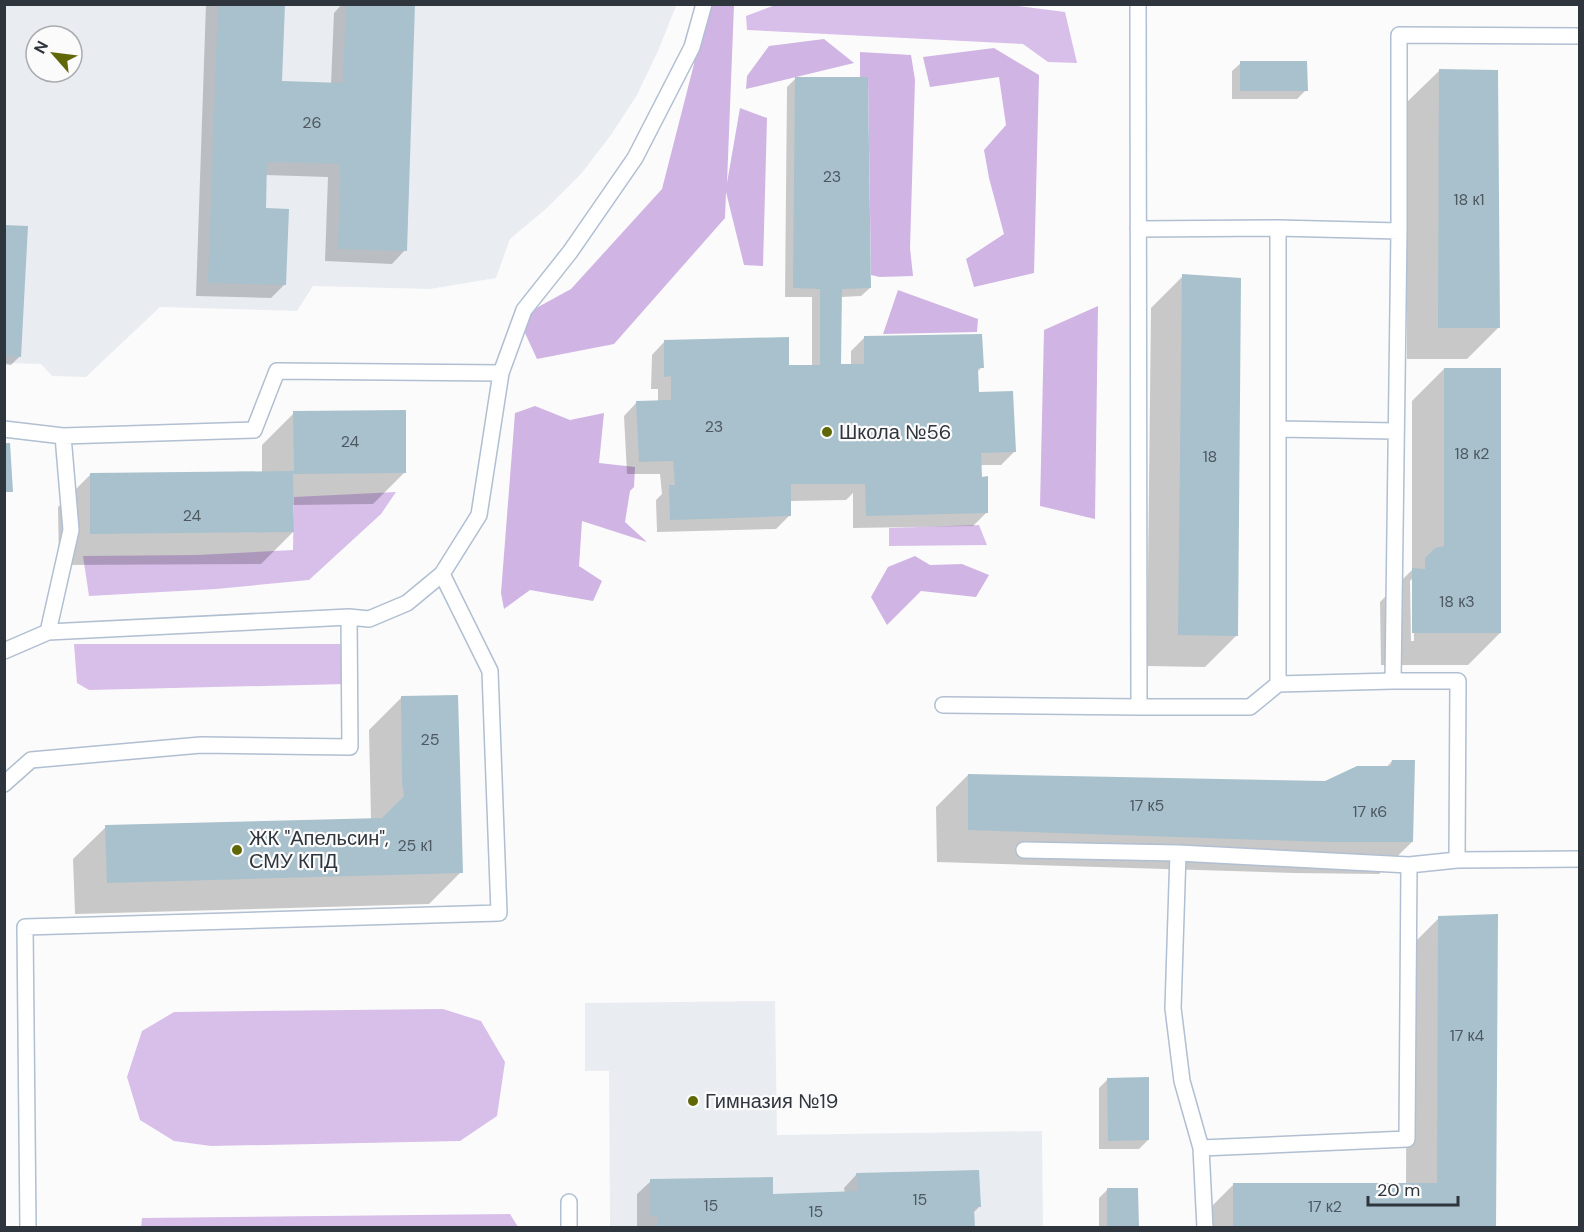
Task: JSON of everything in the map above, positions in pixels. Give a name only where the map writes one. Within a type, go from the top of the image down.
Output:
[{"type":"lane","points":[[4,651],[48,632],[348,617],[369,619],[407,603],[442,574],[479,515],[501,374],[524,310],[570,252],[636,158],[692,47],[704,4]]},
{"type":"lane","points":[[1138,4],[1139,707]]},
{"type":"lane","points":[[1393,681],[1399,231],[1399,36],[1580,36]]},
{"type":"lane","points":[[1138,229],[1278,228],[1399,231]]},
{"type":"lane","points":[[1278,228],[1278,684]]},
{"type":"lane","points":[[4,429],[63,436],[254,430],[277,370],[501,374]]},
{"type":"lane","points":[[1278,429],[1395,430]]},
{"type":"lane","points":[[48,632],[71,530],[63,436]]},
{"type":"lane","points":[[28,1227],[25,927],[499,913],[490,671],[442,574]]},
{"type":"lane","points":[[4,784],[30,760],[201,744],[350,747],[348,617]]},
{"type":"lane","points":[[944,705],[1250,707],[1278,684],[1458,681],[1457,860]]},
{"type":"lane","points":[[1024,850],[1178,853],[1409,865],[1457,860],[1580,859]]},
{"type":"lane","points":[[1178,853],[1173,1008],[1182,1081],[1201,1148],[1204,1227]]},
{"type":"lane","points":[[1201,1148],[1407,1139],[1409,865]]},
{"type":"lane","points":[[569,1202],[569,1227]]},
{"type":"shaded area","points":[[715,4],[734,5],[727,183],[740,108],[767,118],[763,266],[744,265],[726,192],[725,218],[614,344],[537,359],[518,318],[571,289],[662,189],[694,64],[697,7]]},
{"type":"shaded area","points":[[778,4],[1003,4],[1065,12],[1077,63],[1048,62],[1023,44],[747,30],[746,16]]},
{"type":"shaded area","points":[[5,5],[676,5],[637,95],[611,135],[581,174],[547,208],[510,239],[496,278],[430,289],[313,286],[297,311],[160,307],[86,377],[52,376],[41,364],[5,363]]},
{"type":"shaded area","points":[[824,39],[854,63],[746,89],[747,76],[769,46]]},
{"type":"shaded area","points":[[994,48],[1039,75],[1034,273],[974,287],[966,259],[1004,234],[984,150],[1006,125],[999,77],[930,87],[923,57]]},
{"type":"shaded area","points":[[860,52],[911,55],[915,80],[910,248],[913,276],[871,275],[868,77],[860,77]]},
{"type":"shaded area","points":[[898,290],[978,319],[977,332],[883,334]]},
{"type":"shaded area","points":[[1098,306],[1095,519],[1040,506],[1044,330]]},
{"type":"shaded area","points":[[535,406],[570,420],[604,413],[599,463],[635,467],[634,487],[630,491],[625,522],[647,542],[582,521],[579,566],[602,581],[593,601],[530,590],[504,609],[501,593],[515,413]]},
{"type":"shaded area","points":[[396,492],[381,514],[309,580],[216,589],[89,596],[83,556],[197,555],[293,550],[294,497]]},
{"type":"shaded area","points":[[979,525],[987,545],[889,546],[889,528]]},
{"type":"shaded area","points":[[915,556],[930,565],[962,564],[989,575],[976,597],[921,591],[887,625],[871,597],[888,567]]},
{"type":"shaded area","points":[[74,644],[346,644],[346,684],[89,690],[77,683]]},
{"type":"shaded area","name":"Гимназия №19","points":[[775,1001],[777,1135],[1042,1131],[1043,1227],[610,1227],[609,1071],[585,1071],[585,1003]]},
{"type":"shaded area","points":[[443,1009],[481,1021],[505,1062],[497,1116],[460,1141],[211,1146],[174,1141],[140,1120],[127,1077],[142,1031],[174,1012]]},
{"type":"shaded area","points":[[510,1214],[518,1227],[141,1227],[142,1218]]},
{"type":"building","points":[[218,4],[285,4],[282,81],[343,83],[346,4],[415,4],[407,251],[338,249],[340,164],[267,162],[266,208],[289,209],[286,285],[208,283]]},
{"type":"building","points":[[1240,61],[1307,61],[1308,91],[1240,91]]},
{"type":"building","points":[[1439,69],[1498,70],[1500,328],[1438,328]]},
{"type":"building","points":[[795,77],[868,77],[871,288],[842,289],[841,364],[864,364],[864,336],[982,334],[984,368],[978,368],[979,392],[1013,391],[1016,452],[981,453],[982,477],[988,476],[988,513],[866,516],[865,484],[791,484],[791,516],[670,520],[669,485],[675,485],[673,461],[639,462],[636,401],[671,400],[671,376],[664,377],[664,340],[789,337],[789,365],[820,365],[820,289],[793,288]]},
{"type":"building","points":[[4,225],[28,226],[21,357],[4,356]]},
{"type":"building","points":[[1182,274],[1241,278],[1238,636],[1178,635]]},
{"type":"building","points":[[1444,368],[1501,368],[1501,633],[1412,633],[1412,568],[1425,569],[1425,558],[1435,548],[1444,546]]},
{"type":"building","points":[[406,410],[406,473],[293,474],[294,532],[90,534],[90,473],[294,471],[293,411]]},
{"type":"building","points":[[4,443],[10,443],[13,492],[4,492]]},
{"type":"building","points":[[458,695],[463,873],[107,883],[105,825],[382,818],[404,796],[401,696]]},
{"type":"building","points":[[1392,760],[1415,760],[1413,842],[1327,842],[968,830],[968,774],[1325,781],[1357,766],[1391,766]]},
{"type":"building","points":[[1498,914],[1496,1228],[1233,1228],[1233,1183],[1437,1183],[1438,916]]},
{"type":"building","points":[[1149,1077],[1149,1140],[1108,1141],[1107,1078]]},
{"type":"building","points":[[979,1170],[981,1207],[974,1207],[975,1228],[657,1228],[657,1216],[650,1216],[650,1179],[773,1177],[773,1194],[859,1191],[856,1173]]},
{"type":"building","points":[[1107,1188],[1138,1188],[1139,1228],[1107,1228]]},
{"type":"place","name":"Школа №56","points":[[827,432]]},
{"type":"place","name":"ЖК \"Апельсин\", СМУ КПД","points":[[237,850]]},
{"type":"place","name":"Гимназия №19","points":[[693,1101]]}]
